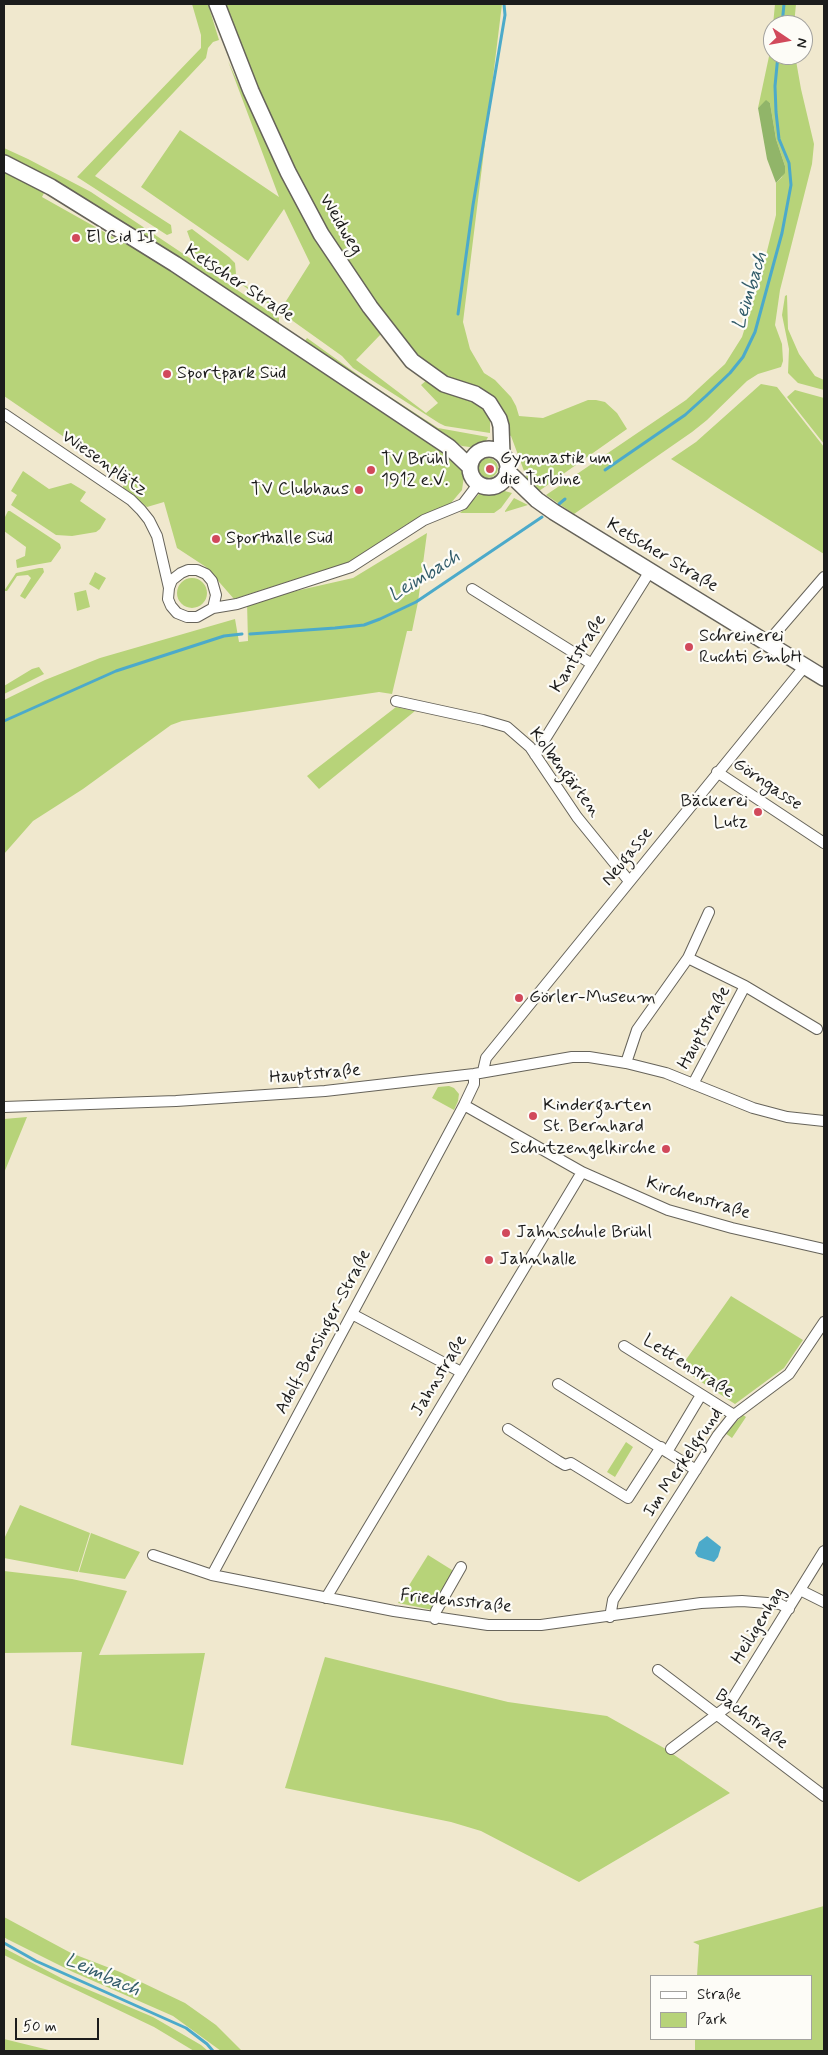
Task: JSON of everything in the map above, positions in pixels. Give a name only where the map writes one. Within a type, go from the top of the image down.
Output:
[{"type":"main road","name":"Weidweg","points":[[217,4],[250,92],[288,172],[321,234],[350,279],[412,361],[444,384],[485,399],[496,413],[502,426],[484,456]]},
{"type":"main road","name":"Ketscher Straße","points":[[4,163],[59,192],[175,264],[448,447],[484,456]]},
{"type":"main road","points":[[484,456],[505,459],[507,471],[504,479],[498,484],[485,486],[478,484],[471,473],[484,456]]},
{"type":"main road","name":"Ketscher Straße","points":[[507,471],[546,506]]},
{"type":"main road","name":"Ketscher Straße","points":[[498,484],[546,506],[824,678]]},
{"type":"street","name":"Wiesenplätz","points":[[4,414],[131,500],[141,510],[157,536],[169,588],[168,599],[171,606],[177,613],[187,617],[198,617],[213,608],[237,604],[351,567],[424,520],[463,504],[478,484]]},
{"type":"street","points":[[169,588],[172,580],[181,573],[197,570],[206,574],[212,581],[216,595],[213,608]]},
{"type":"street","name":"Kantstraße","points":[[535,755],[650,571]]},
{"type":"street","points":[[767,642],[824,578]]},
{"type":"street","points":[[472,589],[592,664]]},
{"type":"street","name":"Neugasse","points":[[464,1105],[486,1058],[805,666]]},
{"type":"street","name":"Kolbengärten","points":[[396,701],[507,727],[530,747],[591,834],[629,881]]},
{"type":"street","name":"Görngasse","points":[[717,772],[824,843]]},
{"type":"street","points":[[626,1063],[637,1030],[688,958],[709,912]]},
{"type":"street","name":"Hauptstraße","points":[[688,958],[745,986],[817,1029]]},
{"type":"street","name":"Hauptstraße","points":[[693,1084],[745,986]]},
{"type":"street","name":"Hauptstraße","points":[[4,1107],[176,1101],[296,1094],[479,1072],[572,1057],[604,1058],[666,1073],[762,1110],[787,1117],[824,1121]]},
{"type":"street","name":"Kirchenstraße","points":[[464,1105],[582,1172],[668,1210],[732,1228],[824,1249]]},
{"type":"street","name":"Adolf-Bensinger-Straße","points":[[212,1575],[464,1105]]},
{"type":"street","name":"Jahnstraße","points":[[326,1598],[582,1172]]},
{"type":"street","points":[[352,1314],[461,1372]]},
{"type":"street","name":"Im Merkelgrund","points":[[610,1617],[613,1600],[718,1435],[734,1415],[789,1374],[824,1322]]},
{"type":"street","name":"Lettenstraße","points":[[624,1346],[734,1415]]},
{"type":"street","points":[[558,1384],[696,1470]]},
{"type":"street","points":[[508,1429],[558,1461],[565,1465],[572,1463],[628,1498],[664,1450],[701,1395]]},
{"type":"street","name":"Heiligenhag","points":[[671,1749],[728,1706],[824,1551]]},
{"type":"street","name":"Friedensstraße","points":[[153,1555],[212,1575],[435,1619],[488,1625],[541,1625],[701,1603],[742,1601],[780,1604],[789,1609]]},
{"type":"street","points":[[435,1619],[436,1611],[461,1567]]},
{"type":"street","points":[[800,1590],[824,1602]]},
{"type":"street","name":"Bachstraße","points":[[658,1670],[824,1796]]},
{"type":"green space","points":[[192,4],[208,4],[219,40],[213,42],[208,48],[206,58],[95,176],[171,225],[172,233],[167,235],[77,177],[201,48],[201,35]]},
{"type":"green space","points":[[223,4],[502,4],[463,322],[470,349],[484,373],[495,380],[511,397],[519,416],[543,418],[588,400],[596,400],[605,402],[617,413],[627,429],[539,491],[527,479],[511,436],[506,434],[503,411],[498,403],[486,392],[447,378],[422,362],[395,332],[327,232],[268,118]]},
{"type":"green space","points":[[775,4],[796,4],[795,15],[774,15]]},
{"type":"green space","points":[[228,61],[280,174],[323,252],[381,334],[356,360],[426,413],[438,403],[421,385],[427,380],[452,395],[478,402],[488,412],[490,433],[445,426],[439,423],[353,368],[342,356],[241,284],[240,282],[281,309],[310,263],[284,209],[248,261],[141,187],[180,130],[279,197]]},
{"type":"green space","points":[[767,65],[797,65],[814,144],[812,164],[780,290],[775,325],[782,344],[783,361],[781,367],[758,374],[747,381],[692,432],[574,514],[546,495],[686,400],[725,364],[742,337],[759,283],[776,215],[776,183],[782,177],[785,166],[776,139],[770,103],[766,101],[758,108]]},
{"type":"green space","points":[[766,100],[770,103],[776,139],[785,166],[785,173],[776,183],[767,159],[758,108]]},
{"type":"green space","points":[[4,148],[91,192],[279,318],[279,323],[276,323],[4,157]]},
{"type":"green space","name":"Sportpark Süd","points":[[4,169],[45,191],[42,197],[122,242],[124,239],[138,250],[163,264],[440,450],[461,466],[464,476],[462,490],[451,503],[409,523],[349,562],[234,599],[206,567],[177,548],[164,502],[147,507],[122,488],[127,480],[4,396]]},
{"type":"green space","points":[[192,229],[235,263],[236,274],[229,276],[195,253],[187,231]]},
{"type":"green space","points":[[787,295],[788,329],[799,354],[815,376],[824,380],[824,390],[798,383],[788,373],[789,349],[782,315],[785,296]]},
{"type":"green space","points":[[307,338],[375,387],[438,428],[488,437],[486,441],[477,448],[462,446],[308,346],[305,341]]},
{"type":"green space","points":[[761,384],[777,387],[824,447],[824,554],[671,459],[696,442]]},
{"type":"green space","points":[[795,390],[824,398],[824,444],[787,397]]},
{"type":"green space","points":[[488,458],[495,461],[498,468],[495,475],[488,478],[481,475],[478,468],[481,461]]},
{"type":"green space","points":[[23,471],[49,489],[71,483],[86,492],[80,501],[106,519],[100,529],[96,532],[72,536],[56,535],[11,505],[17,495],[11,491]]},
{"type":"green space","points":[[501,490],[512,493],[501,508],[494,513],[460,513],[479,494]]},
{"type":"green space","points":[[514,498],[528,505],[505,512],[505,511]]},
{"type":"green space","points":[[8,511],[60,544],[61,548],[51,562],[17,568],[16,560],[25,556],[26,547],[4,531],[4,519]]},
{"type":"green space","points":[[427,533],[418,602],[412,631],[407,631],[392,694],[379,692],[182,721],[171,725],[83,789],[33,821],[4,854],[4,700],[45,680],[100,658],[235,619],[239,642],[248,641],[247,602],[353,578]]},
{"type":"green space","points":[[43,568],[44,572],[25,599],[20,596],[31,578],[28,575],[17,576],[7,591],[4,591],[16,573]]},
{"type":"green space","points":[[95,572],[106,578],[99,590],[89,584]]},
{"type":"green space","points":[[192,578],[203,582],[207,593],[203,604],[192,608],[181,604],[177,593],[181,582]]},
{"type":"green space","points":[[86,590],[90,607],[77,611],[74,593]]},
{"type":"green space","points":[[39,667],[44,674],[4,694],[4,686],[32,669]]},
{"type":"green space","points":[[396,707],[415,711],[319,789],[307,776]]},
{"type":"green space","points":[[449,1086],[454,1088],[459,1094],[454,1110],[432,1098],[438,1087]]},
{"type":"green space","points":[[27,1117],[4,1173],[4,1119]]},
{"type":"green space","points":[[731,1296],[803,1340],[784,1368],[735,1404],[680,1368]]},
{"type":"green space","points":[[743,1415],[746,1417],[732,1438],[725,1433]]},
{"type":"green space","points":[[626,1442],[633,1447],[615,1477],[607,1472]]},
{"type":"green space","points":[[20,1505],[90,1533],[78,1572],[4,1558],[4,1539]]},
{"type":"green space","points":[[91,1533],[140,1552],[125,1579],[79,1572]]},
{"type":"green space","points":[[428,1555],[452,1570],[453,1578],[433,1610],[398,1603]]},
{"type":"green space","points":[[4,1571],[72,1579],[127,1591],[99,1655],[205,1653],[183,1765],[71,1745],[82,1652],[4,1653]]},
{"type":"green space","points":[[325,1657],[508,1702],[607,1716],[664,1748],[730,1793],[579,1882],[481,1831],[451,1822],[285,1788]]},
{"type":"green space","points":[[824,1906],[824,2051],[695,2051],[695,2040],[813,2040],[813,1975],[697,1975],[699,1945],[693,1942]]},
{"type":"green space","points":[[4,1917],[71,1953],[120,1972],[185,2003],[216,2025],[242,2051],[221,2051],[173,2016],[73,1972],[7,1939],[4,1937]]},
{"type":"green space","points":[[4,1948],[63,1979],[153,2017],[208,2051],[194,2051],[154,2027],[4,1955]]},
{"type":"green space","points":[[4,2039],[53,2051],[4,2051]]},
{"type":"water","points":[[707,1536],[721,1547],[718,1557],[714,1562],[698,1557],[695,1553],[699,1542]]},
{"type":"waterway","points":[[458,314],[473,205],[505,15],[504,4]]},
{"type":"waterway","name":"Leimbach","points":[[783,15],[784,4]]},
{"type":"waterway","name":"Leimbach","points":[[605,470],[685,415],[706,396],[730,373],[743,357],[755,332],[782,233],[791,185],[789,163],[779,139],[775,86],[777,65]]},
{"type":"waterway","name":"Leimbach","points":[[559,504],[565,499]]},
{"type":"waterway","name":"Leimbach","points":[[250,634],[364,625],[380,619],[416,602],[542,517]]},
{"type":"waterway","name":"Leimbach","points":[[4,721],[116,671],[224,636],[242,634]]},
{"type":"waterway","name":"Leimbach","points":[[4,1943],[36,1961],[186,2028],[213,2051]]},
{"type":"place","name":"El Cid II","points":[[76,238]]},
{"type":"place","name":"Sportpark Süd","points":[[167,374]]},
{"type":"place","name":"Gymnastik um die Turbine","points":[[490,469]]},
{"type":"place","name":"TV Brühl 1912 e.V.","points":[[371,470]]},
{"type":"place","name":"TV Clubhaus","points":[[359,490]]},
{"type":"place","name":"Sporthalle Süd","points":[[216,539]]},
{"type":"place","name":"Schreinerei Ruchti GmbH","points":[[689,647]]},
{"type":"place","name":"Bäckerei Lutz","points":[[758,812]]},
{"type":"place","name":"Görler-Museum","points":[[519,998]]},
{"type":"place","name":"Kindergarten St. Bernhard","points":[[533,1116]]},
{"type":"place","name":"Schutzengelkirche","points":[[666,1149]]},
{"type":"place","name":"Jahnschule Brühl","points":[[506,1233]]},
{"type":"place","name":"Jahnhalle","points":[[489,1260]]}]
